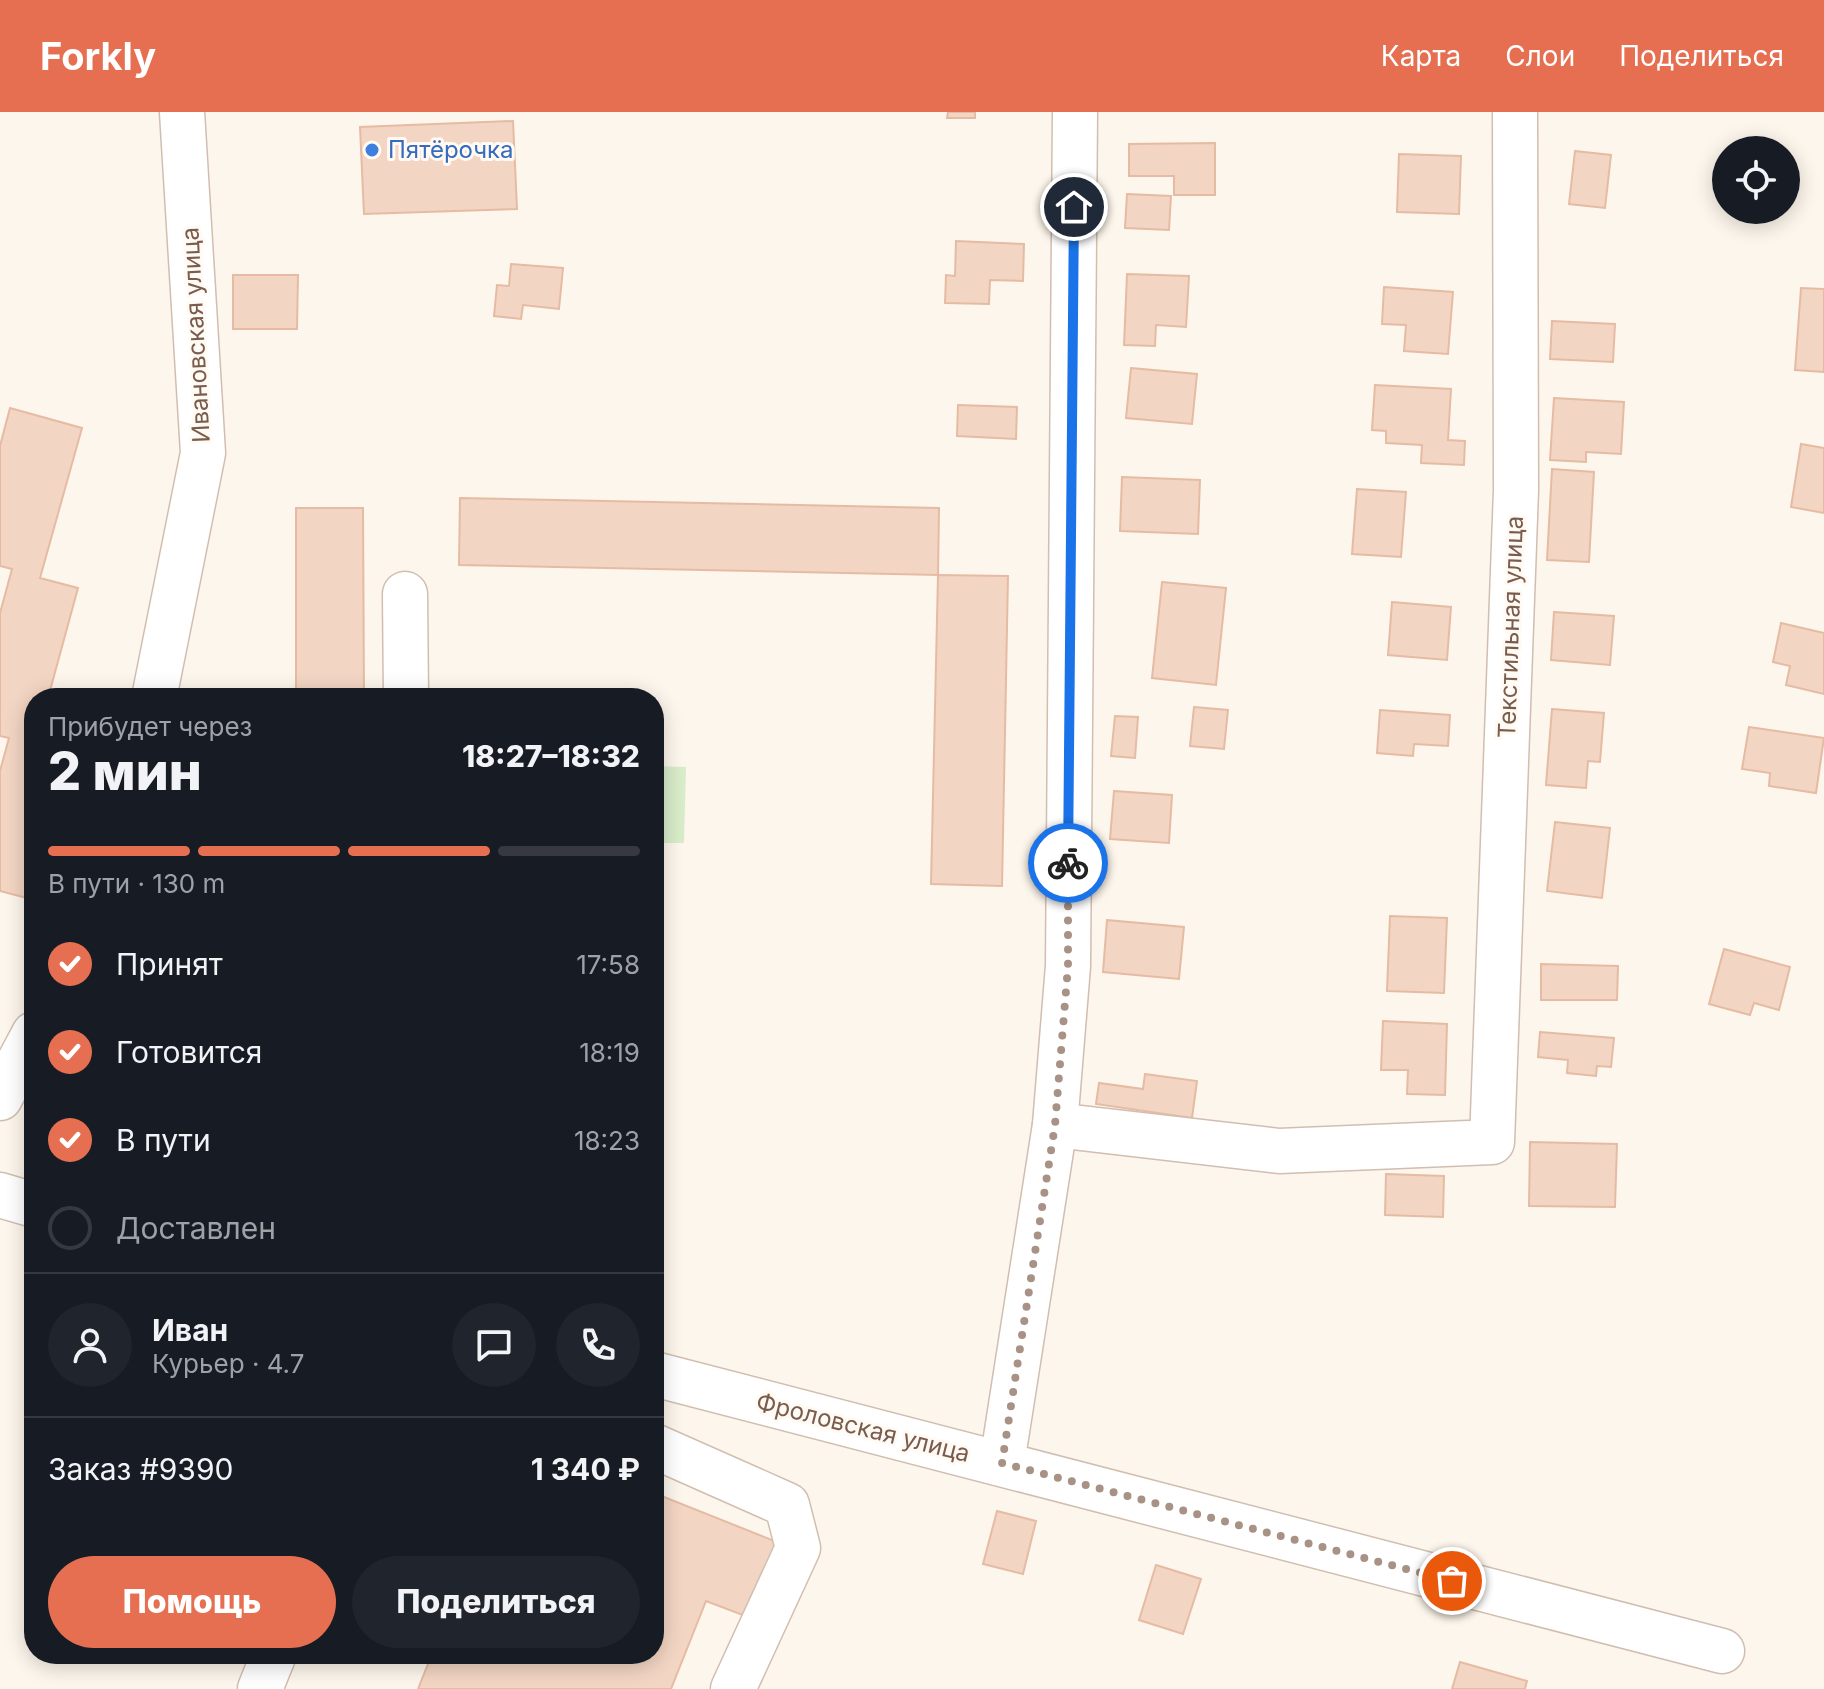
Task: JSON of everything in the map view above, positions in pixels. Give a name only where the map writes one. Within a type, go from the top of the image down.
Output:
[{"type":"street","name":"Ивановская улица","points":[[156,688],[203,453],[182,112]]},
{"type":"street","points":[[1002,1463],[1055,1125],[1068,966],[1075,112]]},
{"type":"street","name":"Текстильная улица","points":[[1055,1125],[1279,1151],[1492,1142],[1516,490],[1515,112]]},
{"type":"street","points":[[405,594],[406,688]]},
{"type":"street","points":[[0,1098],[24,1053]]},
{"type":"street","points":[[0,1195],[24,1202]]},
{"type":"street","name":"Фроловская улица","points":[[664,1377],[1722,1651]]},
{"type":"street","points":[[664,1450],[787,1505],[798,1548],[733,1689]]},
{"type":"street","points":[[260,1689],[270,1664]]},
{"type":"green space","points":[[664,766],[686,767],[684,843],[664,843]]},
{"type":"building","points":[[948,112],[975,112],[975,118],[947,118]]},
{"type":"building","points":[[513,121],[517,209],[364,214],[360,127]]},
{"type":"building","points":[[1215,143],[1215,195],[1174,195],[1174,176],[1129,176],[1129,144]]},
{"type":"building","points":[[1575,151],[1611,155],[1605,208],[1569,204]]},
{"type":"building","points":[[1399,154],[1461,156],[1459,214],[1397,212]]},
{"type":"building","points":[[1127,194],[1171,196],[1169,230],[1125,228]]},
{"type":"building","points":[[956,241],[1024,244],[1023,281],[990,280],[989,304],[945,303],[946,275],[955,276]]},
{"type":"building","points":[[511,264],[563,268],[559,309],[523,305],[521,319],[494,316],[497,285],[509,286]]},
{"type":"building","points":[[1127,274],[1189,276],[1186,327],[1156,325],[1155,346],[1124,345]]},
{"type":"building","points":[[233,275],[298,275],[297,329],[233,329]]},
{"type":"building","points":[[1384,287],[1453,292],[1448,354],[1404,351],[1406,325],[1382,324]]},
{"type":"building","points":[[1801,288],[1824,289],[1824,372],[1795,370]]},
{"type":"building","points":[[1552,321],[1615,324],[1613,362],[1550,359]]},
{"type":"building","points":[[1131,368],[1197,374],[1192,424],[1126,418]]},
{"type":"building","points":[[1375,385],[1451,389],[1448,440],[1465,441],[1464,465],[1421,463],[1422,445],[1386,443],[1386,431],[1372,430]]},
{"type":"building","points":[[1554,398],[1624,402],[1621,454],[1586,452],[1586,462],[1550,460]]},
{"type":"building","points":[[958,405],[1017,407],[1016,439],[957,436]]},
{"type":"building","points":[[10,408],[82,428],[40,578],[78,588],[51,688],[24,688],[24,897],[0,891],[0,771],[9,738],[0,736],[0,613],[12,569],[0,566],[0,446]]},
{"type":"building","points":[[1801,444],[1824,448],[1824,513],[1791,507]]},
{"type":"building","points":[[1552,469],[1594,472],[1589,562],[1547,560]]},
{"type":"building","points":[[1122,477],[1200,480],[1198,534],[1120,531]]},
{"type":"building","points":[[1357,489],[1406,492],[1401,557],[1352,554]]},
{"type":"building","points":[[460,498],[939,508],[938,575],[459,565]]},
{"type":"building","points":[[296,508],[363,508],[364,688],[296,688]]},
{"type":"building","points":[[938,575],[1008,576],[1002,886],[931,884]]},
{"type":"building","points":[[1162,582],[1226,588],[1216,685],[1152,678]]},
{"type":"building","points":[[1392,602],[1451,607],[1447,660],[1388,655]]},
{"type":"building","points":[[1554,612],[1614,616],[1610,665],[1551,660]]},
{"type":"building","points":[[1781,623],[1824,633],[1824,694],[1786,685],[1790,666],[1773,662]]},
{"type":"building","points":[[1194,707],[1228,710],[1224,749],[1190,746]]},
{"type":"building","points":[[1552,709],[1604,713],[1600,762],[1588,761],[1586,788],[1546,785]]},
{"type":"building","points":[[1380,710],[1450,715],[1448,746],[1414,744],[1413,756],[1377,753]]},
{"type":"building","points":[[1115,716],[1138,717],[1135,758],[1111,756]]},
{"type":"building","points":[[1749,727],[1824,738],[1816,793],[1769,786],[1770,773],[1742,769]]},
{"type":"building","points":[[1114,791],[1172,795],[1169,843],[1110,839]]},
{"type":"building","points":[[1555,822],[1610,828],[1602,898],[1547,891]]},
{"type":"building","points":[[1390,916],[1447,918],[1444,993],[1387,991]]},
{"type":"building","points":[[1107,920],[1184,927],[1179,979],[1103,972]]},
{"type":"building","points":[[1724,949],[1790,967],[1779,1010],[1754,1003],[1750,1015],[1709,1004]]},
{"type":"building","points":[[1541,964],[1618,966],[1617,1000],[1541,1000]]},
{"type":"building","points":[[1383,1021],[1447,1024],[1445,1095],[1407,1094],[1408,1070],[1381,1070]]},
{"type":"building","points":[[1540,1032],[1614,1038],[1611,1067],[1597,1066],[1596,1076],[1567,1073],[1568,1060],[1538,1057]]},
{"type":"building","points":[[1145,1074],[1197,1081],[1192,1118],[1096,1104],[1099,1083],[1143,1089]]},
{"type":"building","points":[[1530,1142],[1617,1144],[1615,1207],[1529,1206]]},
{"type":"building","points":[[1386,1174],[1444,1176],[1443,1217],[1385,1215]]},
{"type":"building","points":[[664,1497],[777,1542],[748,1617],[706,1601],[671,1689],[418,1689],[428,1664],[664,1664]]},
{"type":"building","points":[[997,1511],[1036,1521],[1023,1574],[983,1564]]},
{"type":"building","points":[[1156,1565],[1201,1579],[1183,1634],[1139,1620]]},
{"type":"building","points":[[1460,1662],[1527,1681],[1525,1689],[1452,1689]]},
{"type":"way so far","points":[[1068,863],[1068,966],[1055,1125],[1002,1463],[1452,1581]]},
{"type":"place","name":"Пятёрочка","points":[[372,150]]},
{"type":"route","points":[[1068,863],[1074,207]]}]
